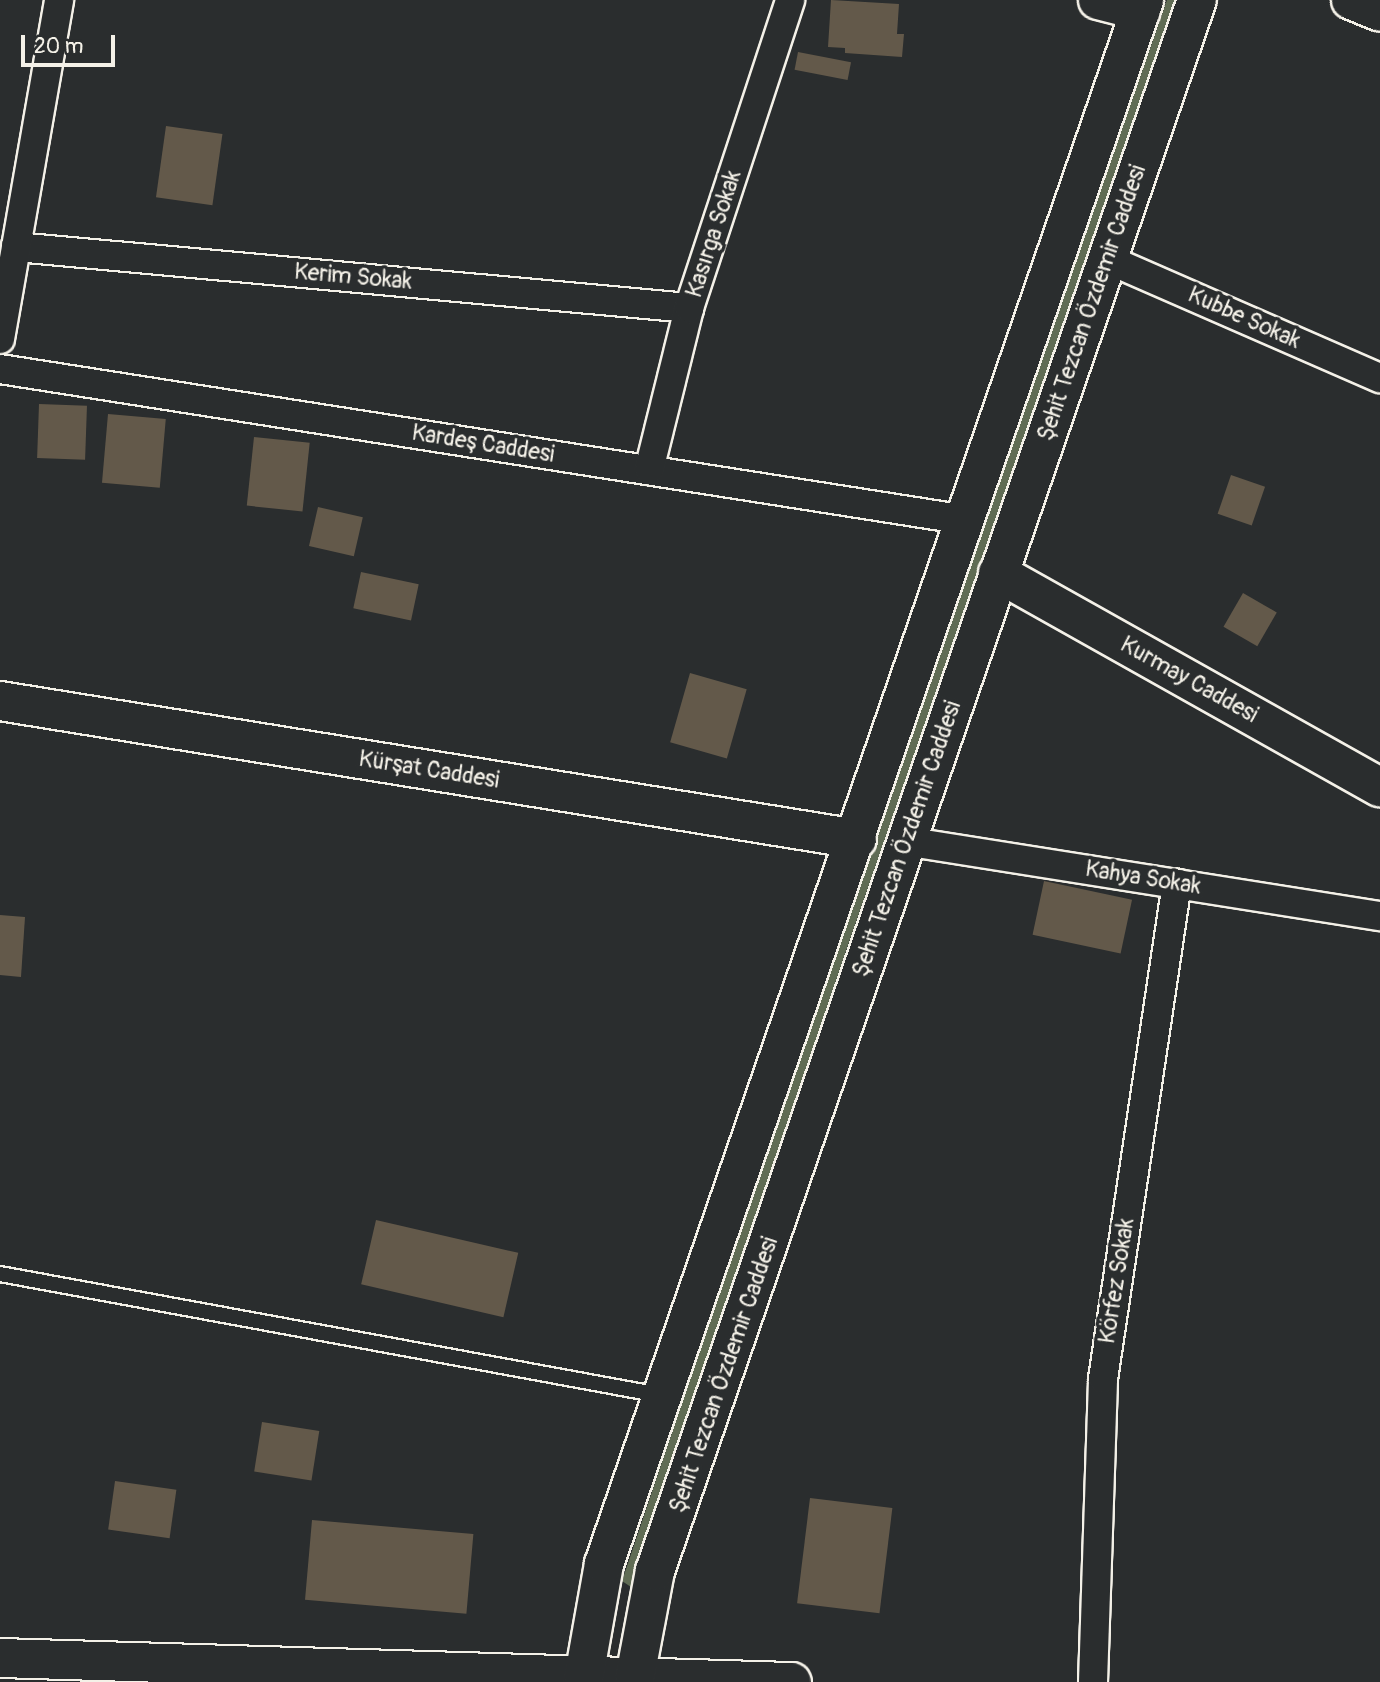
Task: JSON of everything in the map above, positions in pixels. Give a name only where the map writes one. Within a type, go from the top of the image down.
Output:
[{"type":"street","points":[[0,340],[59,0]]},
{"type":"street","name":"Kasırga Sokak","points":[[649,470],[689,308],[790,0]]},
{"type":"street","points":[[1098,0],[1142,6]]},
{"type":"street","name":"Şehit Tezcan Özdemir Caddesi","points":[[635,1680],[655,1571],[1197,0]]},
{"type":"street","points":[[1351,0],[1380,12]]},
{"type":"street","name":"Şehit Tezcan Özdemir Caddesi","points":[[584,1679],[604,1564],[858,839],[1142,6]]},
{"type":"street","name":"Kerim Sokak","points":[[16,247],[689,308]]},
{"type":"street","name":"Kubbe Sokak","points":[[1107,259],[1380,378]]},
{"type":"street","name":"Kardeş Caddesi","points":[[0,369],[966,520]]},
{"type":"street","name":"Kurmay Caddesi","points":[[998,573],[1380,787]]},
{"type":"street","name":"Kürşat Caddesi","points":[[0,701],[858,839]]},
{"type":"street","name":"Kahya Sokak","points":[[905,841],[1380,916]]},
{"type":"street","name":"Körfez Sokak","points":[[1093,1682],[1103,1378],[1177,883]]},
{"type":"street","points":[[0,1658],[584,1679],[792,1682]]},
{"type":"lane","points":[[0,1274],[663,1396]]},
{"type":"green space","points":[[1167,0],[1179,0],[850,939],[631,1587],[622,1581],[843,924]]},
{"type":"building","points":[[831,0],[899,4],[897,34],[904,34],[902,57],[845,53],[845,48],[828,47]]},
{"type":"building","points":[[798,52],[851,62],[848,80],[795,70]]},
{"type":"building","points":[[166,126],[222,134],[212,205],[156,197]]},
{"type":"building","points":[[39,404],[87,406],[85,460],[37,458]]},
{"type":"building","points":[[108,414],[166,419],[160,488],[102,483]]},
{"type":"building","points":[[254,437],[310,443],[302,511],[247,506]]},
{"type":"building","points":[[1231,475],[1265,487],[1252,525],[1218,514]]},
{"type":"building","points":[[318,507],[363,517],[354,556],[309,546]]},
{"type":"building","points":[[361,572],[419,584],[411,620],[353,608]]},
{"type":"building","points":[[1243,593],[1277,612],[1257,646],[1224,627]]},
{"type":"building","points":[[690,673],[747,689],[727,758],[670,742]]},
{"type":"building","points":[[1044,881],[1132,900],[1121,954],[1033,935]]},
{"type":"building","points":[[0,915],[25,917],[21,977],[0,975]]},
{"type":"building","points":[[376,1220],[518,1253],[503,1317],[361,1284]]},
{"type":"building","points":[[262,1422],[319,1431],[311,1480],[254,1471]]},
{"type":"building","points":[[115,1481],[176,1490],[170,1538],[108,1530]]},
{"type":"building","points":[[810,1498],[892,1508],[879,1613],[797,1603]]},
{"type":"building","points":[[312,1520],[473,1534],[466,1614],[305,1600]]}]
